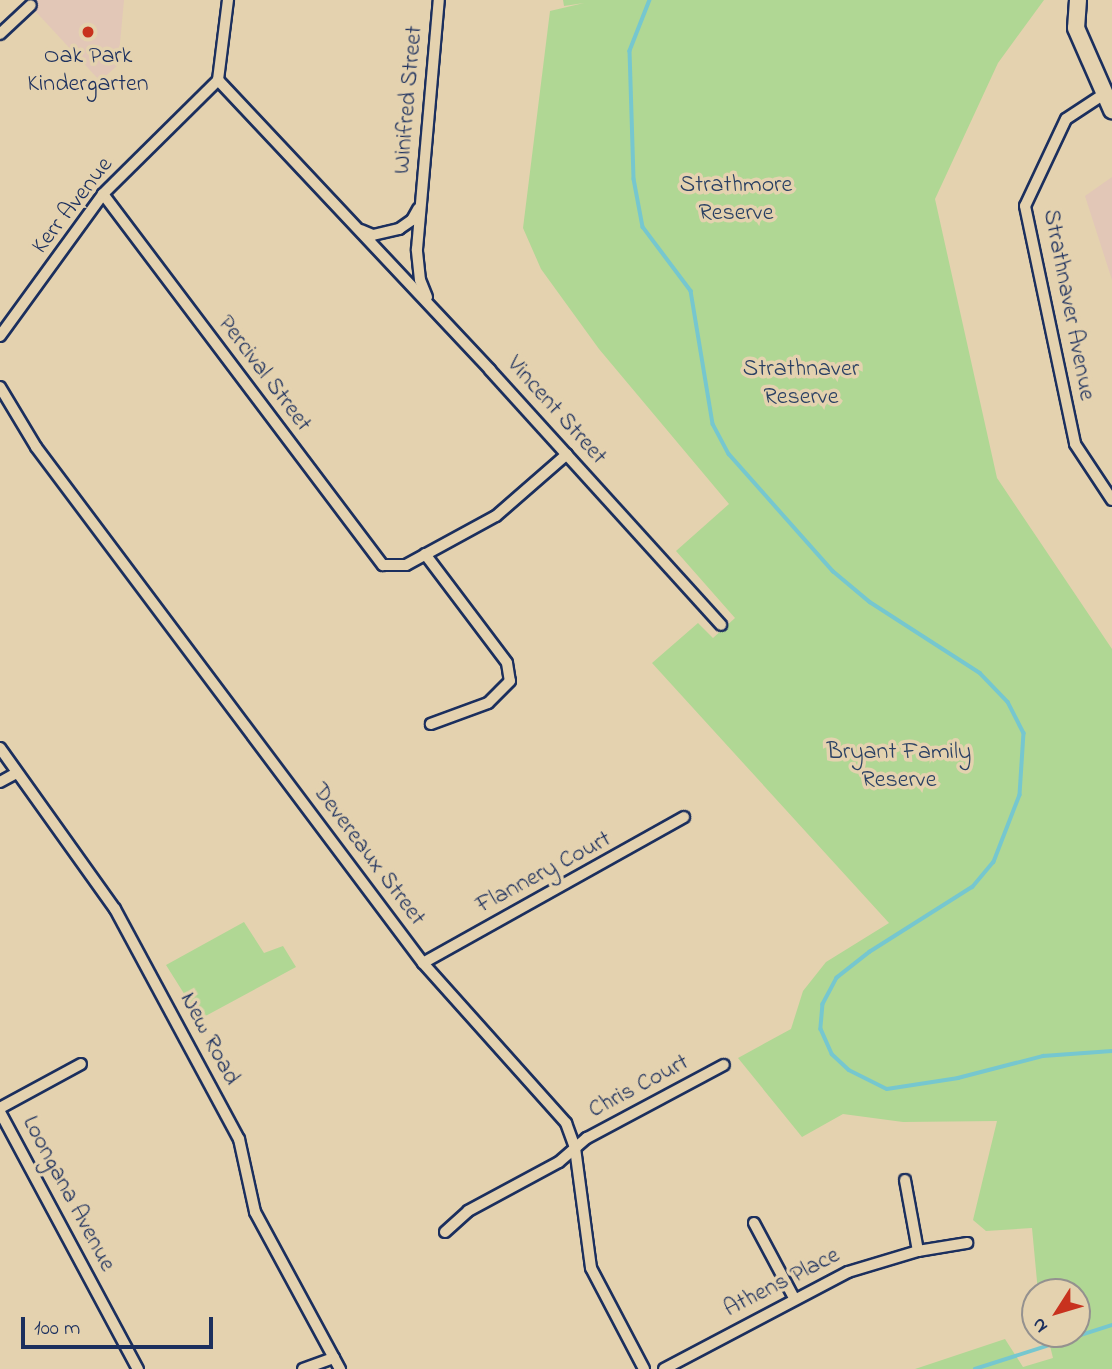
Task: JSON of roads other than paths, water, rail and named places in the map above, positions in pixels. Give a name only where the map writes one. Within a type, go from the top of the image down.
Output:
[{"type":"main road","points":[[1078,0],[1076,28],[1112,110]]},
{"type":"street","points":[[218,80],[229,0]]},
{"type":"street","name":"Winifred Street","points":[[439,0],[421,203],[420,280],[440,317]]},
{"type":"street","points":[[0,34],[31,5]]},
{"type":"street","name":"Kerr Avenue","points":[[0,336],[103,194],[218,80]]},
{"type":"street","name":"Vincent Street","points":[[218,80],[567,454],[721,625]]},
{"type":"street","name":"Strathnaver Avenue","points":[[1104,93],[1066,119],[1025,206],[1075,444],[1112,500]]},
{"type":"street","name":"Percival Street","points":[[103,194],[376,560],[398,568],[425,554]]},
{"type":"street","name":"Winifred Street","points":[[356,228],[373,235],[398,229],[412,220],[421,203]]},
{"type":"street","name":"Devereaux Street","points":[[0,387],[36,447],[423,962],[558,1113],[575,1148],[591,1268],[644,1369]]},
{"type":"street","points":[[431,724],[480,707],[502,693],[510,681],[507,663],[425,554],[503,511],[567,454]]},
{"type":"street","name":"New Road","points":[[0,748],[115,909],[239,1139],[255,1212],[340,1369]]},
{"type":"street","points":[[0,782],[16,773]]},
{"type":"street","name":"Flannery Court","points":[[423,962],[684,817]]},
{"type":"street","points":[[0,1110],[81,1064]]},
{"type":"street","name":"Chris Court","points":[[445,1233],[468,1211],[559,1162],[575,1148],[724,1065]]},
{"type":"street","name":"Loongana Avenue","points":[[0,1110],[138,1369]]},
{"type":"street","points":[[905,1180],[918,1251]]},
{"type":"street","points":[[754,1223],[794,1298]]},
{"type":"street","name":"Athens Place","points":[[664,1369],[794,1298],[848,1272],[918,1251],[967,1243]]},
{"type":"street","points":[[303,1369],[334,1358]]},
{"type":"waterway","points":[[650,0],[630,51],[634,179],[643,227],[691,291],[713,424],[729,454],[833,571],[870,602],[980,673],[1008,702],[1024,733],[1020,795],[994,862],[973,887],[870,952],[837,978],[823,1004],[821,1029],[832,1054],[849,1070],[887,1089],[958,1078],[1043,1056],[1112,1051]]},
{"type":"waterway","points":[[975,1369],[1112,1325]]},
{"type":"place","name":"Oak Park Kindergarten","points":[[88,32]]},
{"type":"park label","name":"Strathmore Reserve","points":[[736,200]]},
{"type":"park label","name":"Strathnaver Reserve","points":[[801,384]]},
{"type":"park label","name":"Bryant Family Reserve","points":[[899,767]]}]
